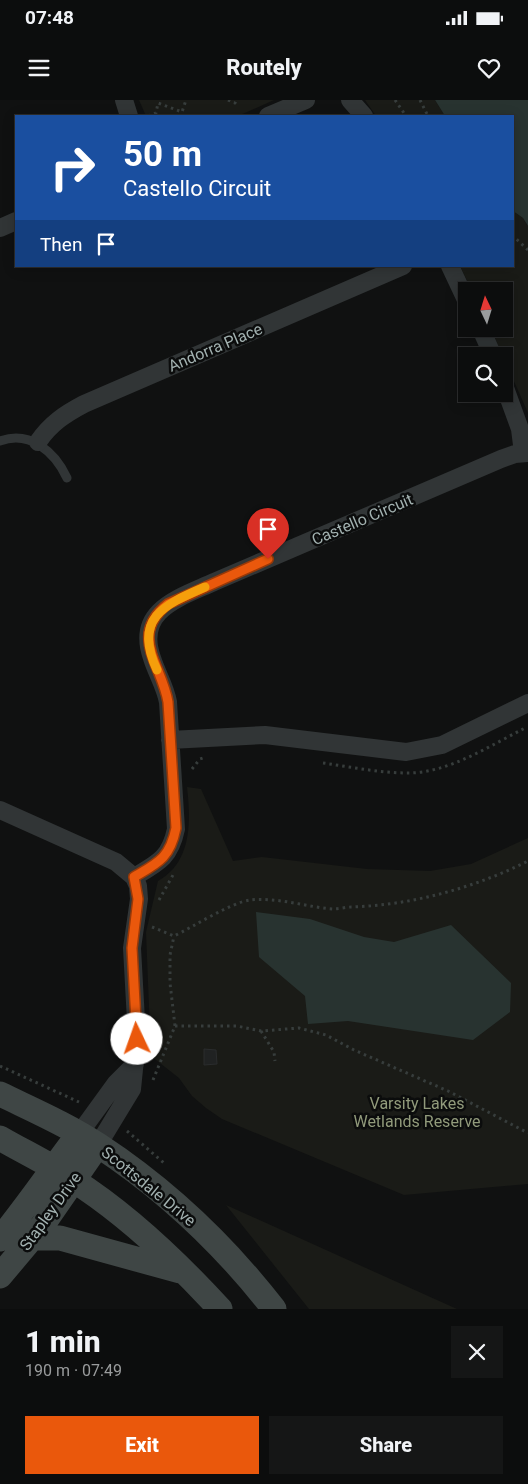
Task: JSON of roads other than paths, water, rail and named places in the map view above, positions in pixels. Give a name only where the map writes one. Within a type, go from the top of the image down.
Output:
[{"type":"main road","name":"Scottsdale Drive","points":[[0,1094],[88,1139],[140,1175],[192,1220],[230,1258],[274,1309]]},
{"type":"main road","points":[[0,1138],[64,1174],[122,1215],[187,1273],[220,1309]]},
{"type":"main road","name":"Stapley Drive","points":[[0,1276],[32,1238],[64,1174],[88,1139]]},
{"type":"main road","name":"Stapley Drive","points":[[0,1239],[31,1200],[64,1174]]},
{"type":"main road","points":[[32,1238],[60,1238],[187,1273]]},
{"type":"street","points":[[124,100],[130,115]]},
{"type":"street","points":[[270,115],[306,100]]},
{"type":"street","points":[[350,100],[363,115]]},
{"type":"street","points":[[0,228],[15,221]]},
{"type":"street","name":"Andorra Place","points":[[38,442],[46,430],[63,415],[84,404],[401,267]]},
{"type":"street","points":[[450,267],[458,283]]},
{"type":"street","points":[[510,402],[520,429],[525,453]]},
{"type":"street","name":"Castello Circuit","points":[[134,877],[165,857],[174,838],[175,814],[165,689],[149,648],[148,633],[158,612],[173,601],[214,582],[501,459],[525,453]]},
{"type":"street","points":[[170,740],[265,735],[406,752],[442,745],[528,703]]},
{"type":"street","points":[[0,810],[116,862],[134,877],[138,899],[132,948],[137,1039],[132,1089],[88,1139]]},
{"type":"lane","points":[[0,441],[19,438],[38,442],[61,464],[67,478]]},
{"type":"park label","name":"Varsity Lakes Wetlands Reserve","points":[[417,1112]]}]
